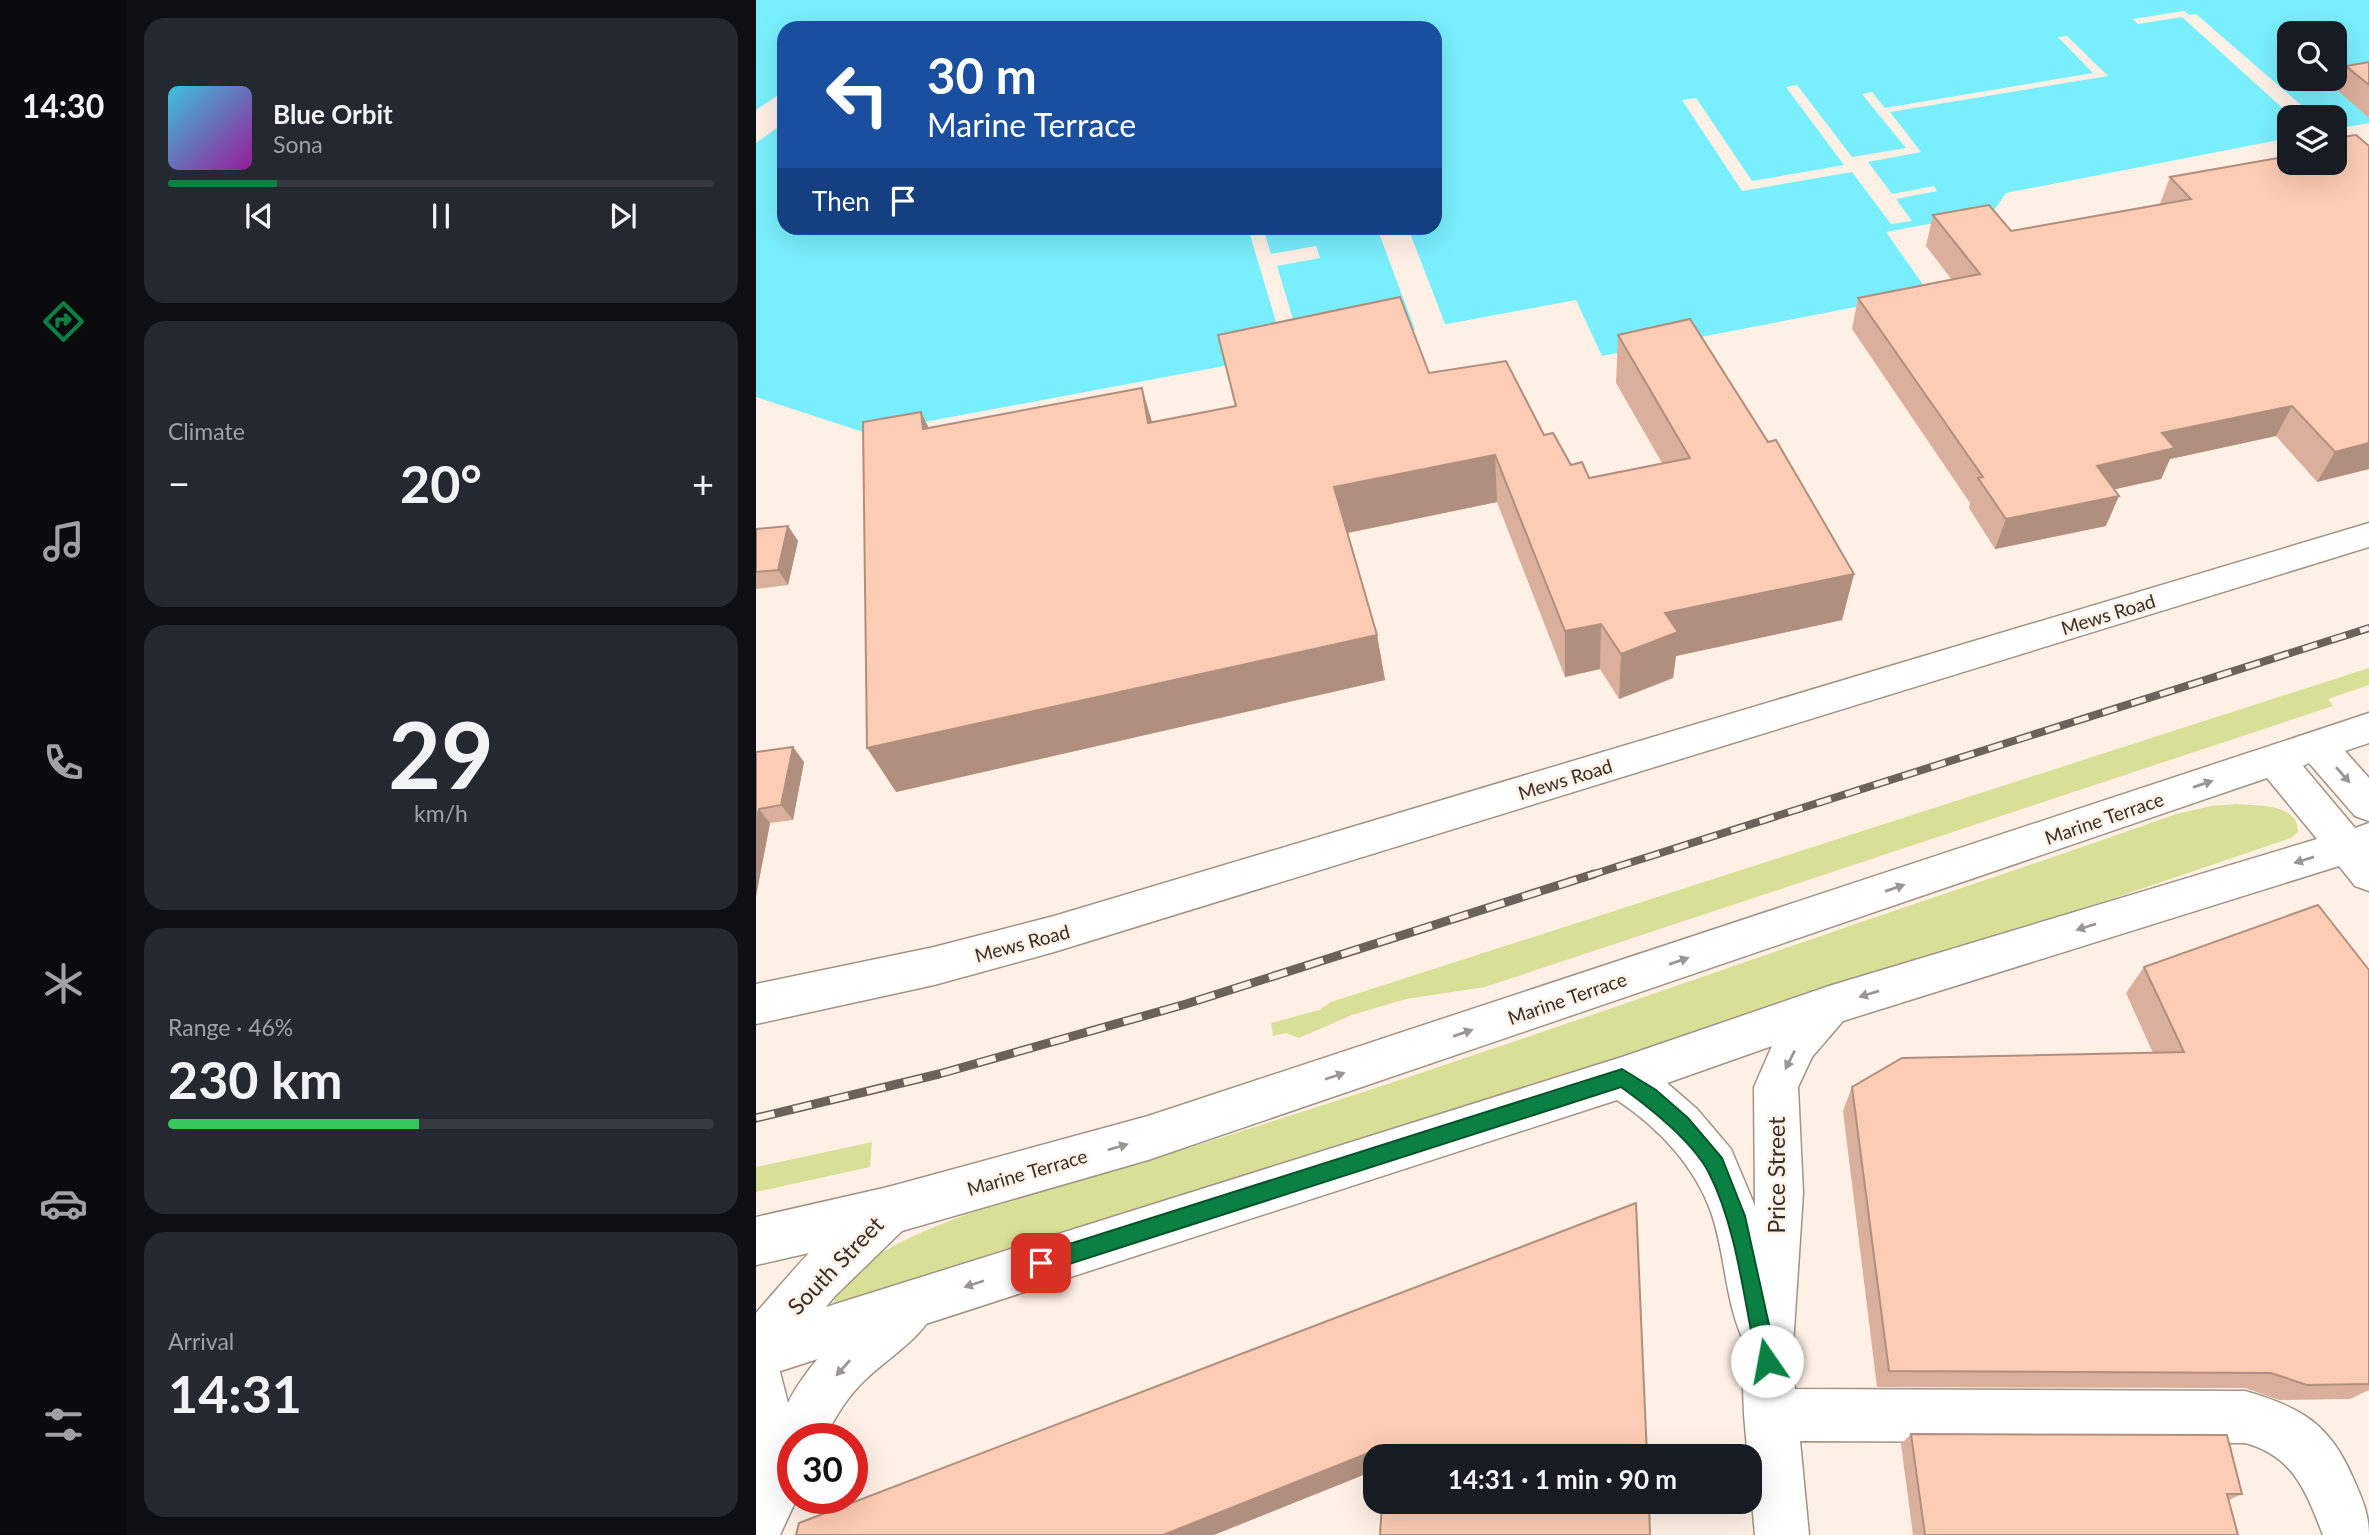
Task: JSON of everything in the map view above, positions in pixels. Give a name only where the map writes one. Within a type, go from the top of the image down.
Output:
[{"type":"street","name":"Mews Road","points":[[756,1004],[934,966],[1054,934],[2369,535]]},
{"type":"street","name":"Marine Terrace","points":[[756,1241],[888,1212],[1148,1138],[2369,728]]},
{"type":"street","points":[[2317,746],[2369,805]]},
{"type":"street","points":[[756,1353],[912,1306],[936,1296],[1622,1078],[1829,1006],[2361,854],[2275,760]]},
{"type":"street","name":"Price Street","points":[[1782,1535],[1767,1361],[1780,1193],[1776,1087],[1796,1043],[1829,1006]]},
{"type":"street","name":"Price Street","points":[[1622,1078],[1649,1096],[1681,1124],[1715,1165],[1736,1216],[1767,1361]]},
{"type":"street","name":"South Street","points":[[756,1353],[818,1279],[888,1212]]},
{"type":"street","points":[[805,1423],[817,1399],[845,1364],[912,1306]]},
{"type":"street","points":[[756,1373],[765,1414],[756,1447]]},
{"type":"street","points":[[1770,1415],[2245,1417],[2277,1427],[2295,1437],[2310,1451],[2322,1470],[2350,1535]]},
{"type":"street","points":[[756,1528],[777,1483]]},
{"type":"green space","points":[[2369,668],[2369,685],[2328,699],[2333,706],[1485,987],[1406,999],[1352,1015],[1299,1038],[1286,1033],[1273,1036],[1271,1023],[1319,1010],[1331,1002]]},
{"type":"green space","points":[[2211,806],[2266,806],[2284,811],[2296,823],[2298,832],[2291,838],[1773,1014],[833,1310],[844,1283],[872,1259],[914,1236],[963,1216],[1411,1076],[2176,814]]},
{"type":"green space","points":[[872,1142],[870,1167],[756,1192],[756,1167]]},
{"type":"water","points":[[756,0],[2369,0],[2369,123],[2347,127],[2347,105],[2277,105],[2277,140],[2006,193],[1993,212],[1886,232],[1929,293],[1602,356],[1576,300],[866,433],[756,397]]},
{"type":"pier","points":[[2184,11],[2189,15],[2196,14],[2277,84],[2277,91],[2285,91],[2301,105],[2279,105],[2182,17],[2138,24],[2133,19]]},
{"type":"pier","points":[[2067,36],[2108,76],[1890,112],[1921,152],[1868,162],[1892,194],[1934,186],[1937,191],[1896,199],[1912,221],[1891,224],[1852,172],[1742,191],[1682,100],[1696,98],[1752,181],[1844,165],[1786,87],[1797,85],[1852,157],[1906,148],[1862,94],[1872,92],[1885,108],[2093,73],[2058,37]]},
{"type":"pier","points":[[777,96],[777,128],[756,143],[756,110]]},
{"type":"pier","points":[[1250,235],[1265,235],[1271,254],[1316,246],[1320,258],[1277,266],[1304,356],[1287,359]]},
{"type":"pier","points":[[1380,235],[1411,235],[1447,329],[1417,335]]},
{"type":"building","points":[[2369,62],[2369,85],[2347,67]]},
{"type":"building","points":[[2356,135],[2369,146],[2369,443],[2335,452],[2292,406],[2162,433],[2175,448],[2097,466],[2119,496],[2006,519],[1978,478],[1983,477],[1858,298],[1980,274],[1933,215],[1989,205],[2011,231],[2191,199],[2170,177],[2277,158],[2277,175],[2347,175],[2347,136]]},
{"type":"building","points":[[1400,297],[1429,373],[1506,361],[1544,435],[1553,433],[1571,465],[1582,462],[1589,478],[1690,458],[1618,335],[1690,319],[1768,442],[1776,440],[1854,574],[1665,613],[1678,632],[1621,654],[1601,624],[1565,631],[1495,455],[1334,487],[1377,635],[867,748],[863,422],[921,412],[923,429],[1142,388],[1148,423],[1236,406],[1218,335]]},
{"type":"building","points":[[788,526],[778,570],[756,572],[756,529]]},
{"type":"building","points":[[793,747],[781,805],[759,809],[756,822],[756,752]]},
{"type":"building","points":[[2318,905],[2369,970],[2369,1384],[2307,1385],[2271,1373],[1889,1371],[1852,1087],[1902,1058],[2184,1052],[2144,967]]},
{"type":"building","points":[[1636,1203],[1646,1444],[1363,1444],[1363,1455],[1163,1535],[796,1535],[799,1523],[823,1514],[868,1514],[868,1497]]},
{"type":"building","points":[[1911,1434],[2227,1435],[2242,1494],[2227,1494],[2238,1535],[1925,1535]]},
{"type":"building","points":[[1381,1514],[1649,1514],[1650,1535],[1380,1535]]},
{"type":"railway","points":[[1588,876],[2369,628]]},
{"type":"railway","points":[[756,1118],[939,1074],[1186,1004],[1594,874]]},
{"type":"route","points":[[1041,1263],[1622,1078],[1649,1096],[1681,1124],[1715,1165],[1736,1216],[1767,1361]]}]
